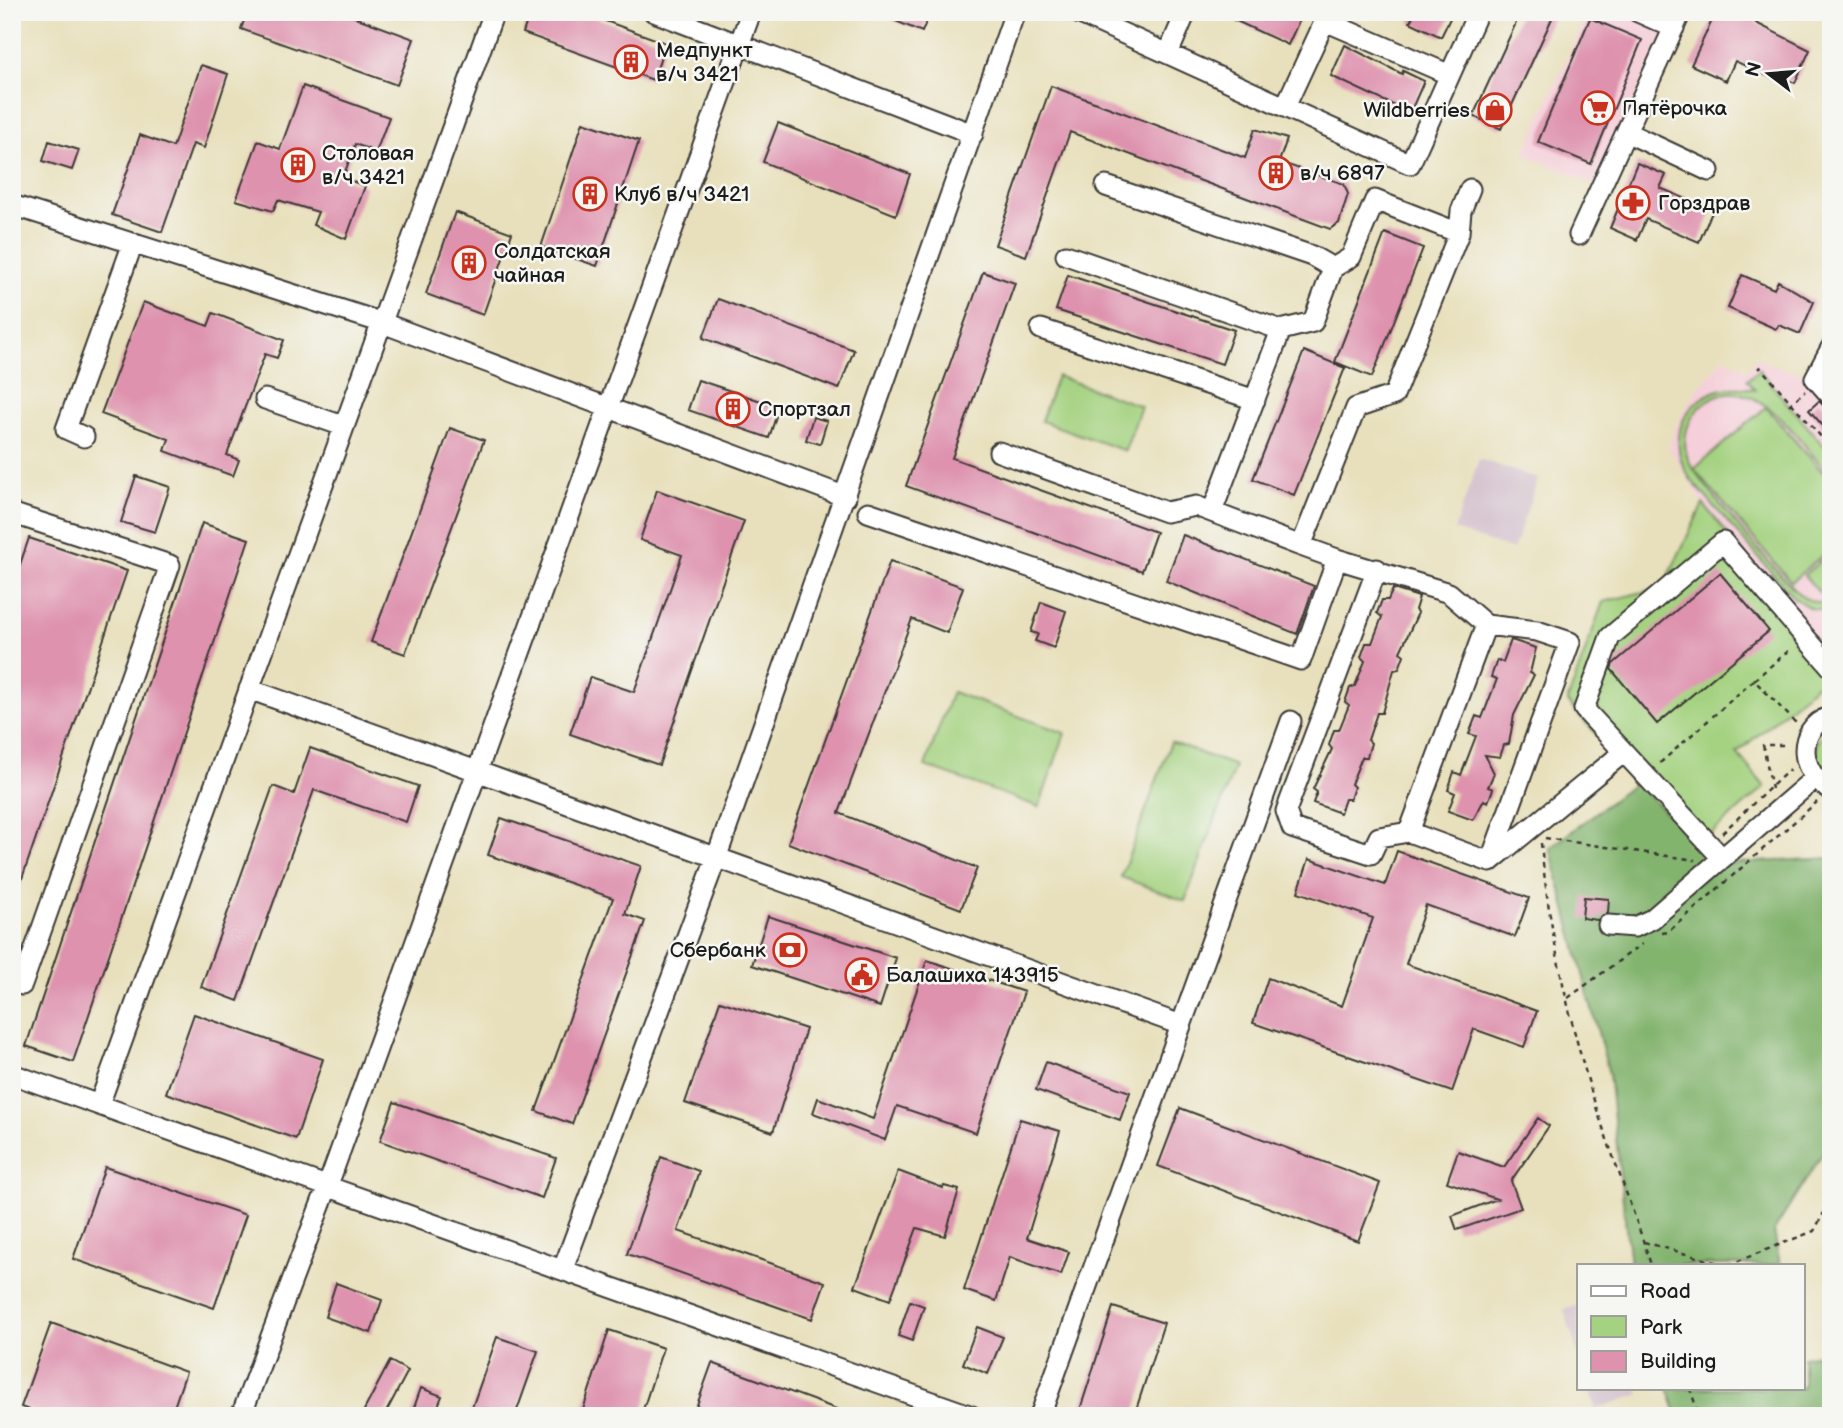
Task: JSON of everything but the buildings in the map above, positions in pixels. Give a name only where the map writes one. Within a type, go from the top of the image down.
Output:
[{"type":"street","points":[[99,1105],[494,12]]},
{"type":"street","points":[[654,12],[972,134]]},
{"type":"street","points":[[241,1416],[328,1185],[751,12]]},
{"type":"street","points":[[564,1269],[718,856],[1015,12]]},
{"type":"street","points":[[1076,12],[1410,164],[1478,12]]},
{"type":"street","points":[[1168,54],[1186,12]]},
{"type":"street","points":[[1579,235],[1677,20],[1638,12]]},
{"type":"street","points":[[1285,107],[1326,16],[1450,75]]},
{"type":"street","points":[[1626,132],[1709,171]]},
{"type":"street","points":[[1106,186],[1312,256],[1333,268]]},
{"type":"street","points":[[1301,546],[1356,408],[1394,395],[1459,233],[1461,211],[1470,189]]},
{"type":"street","points":[[1066,255],[1281,330],[1313,322],[1333,268],[1351,257],[1375,200],[1459,233]]},
{"type":"street","points":[[12,205],[380,323],[846,497]]},
{"type":"street","points":[[84,437],[66,429],[134,243]]},
{"type":"street","points":[[1041,329],[1255,400]]},
{"type":"street","points":[[1212,512],[1281,330]]},
{"type":"street","points":[[1831,348],[1815,378],[1831,396]]},
{"type":"street","points":[[265,399],[343,426]]},
{"type":"street","points":[[999,452],[1166,512],[1196,506],[1338,559],[1449,593],[1486,625],[1537,631],[1570,642],[1490,862]]},
{"type":"street","points":[[868,512],[1301,660],[1338,559]]},
{"type":"street","points":[[12,518],[14,514],[170,565],[22,985],[12,982]]},
{"type":"street","points":[[1716,855],[1697,825],[1584,709],[1610,637],[1723,542],[1831,667]]},
{"type":"street","points":[[1377,569],[1286,811],[1292,828],[1371,854],[1379,836],[1409,832],[1490,862]]},
{"type":"street","points":[[1409,832],[1486,625]]},
{"type":"street","points":[[249,689],[1181,1025]]},
{"type":"street","points":[[1608,925],[1636,927],[1652,919],[1716,855],[1823,784],[1805,762],[1807,737],[1814,726],[1831,716]]},
{"type":"street","points":[[1040,1416],[1291,720]]},
{"type":"street","points":[[1490,862],[1624,752]]},
{"type":"street","points":[[12,1074],[972,1416]]},
{"type":"path","points":[[1758,369],[1760,367],[1831,447]]},
{"type":"path","points":[[1652,770],[1754,680],[1796,723]]},
{"type":"path","points":[[1792,729],[1801,716]]},
{"type":"path","points":[[1772,789],[1763,745],[1788,745],[1790,737]]},
{"type":"path","points":[[1651,1264],[1586,1072],[1544,877],[1541,838],[1716,855],[1772,789],[1791,772],[1788,759]]},
{"type":"path","points":[[1729,1264],[1814,1231],[1831,1200]]},
{"type":"path","points":[[1644,1242],[1722,1264]]},
{"type":"path","points":[[1691,1390],[1699,1416]]},
{"type":"shaded area","points":[[1588,12],[1674,12],[1595,185],[1524,154]]},
{"type":"shaded area","points":[[1831,321],[1831,659],[1703,504],[1669,448],[1674,429],[1695,392],[1724,357],[1748,371],[1755,358],[1797,373],[1805,372],[1811,367]]},
{"type":"shaded area","points":[[1479,459],[1538,479],[1513,550],[1454,530]]},
{"type":"shaded area","points":[[1577,1306],[1577,1350],[1564,1310]]},
{"type":"shaded area","points":[[1590,1390],[1639,1390],[1640,1394],[1596,1409]]},
{"type":"green space","points":[[1759,370],[1831,454],[1831,478],[1774,412],[1756,400],[1738,393],[1719,395],[1700,407],[1685,436],[1687,456],[1692,467],[1720,504],[1791,586],[1804,597],[1831,605],[1831,612],[1810,608],[1794,598],[1691,480],[1682,461],[1679,443],[1681,426],[1688,411],[1700,399],[1716,391],[1734,388],[1755,390],[1747,380]]},
{"type":"green space","points":[[1057,376],[1141,406],[1125,451],[1041,421]]},
{"type":"green space","points":[[1766,407],[1831,482],[1831,548],[1791,582],[1694,469]]},
{"type":"green space","points":[[1703,504],[1831,659],[1831,672],[1737,753],[1765,787],[1711,834],[1613,752],[1567,702],[1603,602],[1663,587]]},
{"type":"green space","points":[[1831,552],[1831,602],[1829,604],[1804,575]]},
{"type":"green space","points":[[952,692],[1065,733],[1039,807],[925,766]]},
{"type":"green space","points":[[1831,727],[1831,779],[1820,767],[1816,745],[1824,732]]},
{"type":"green space","points":[[1171,742],[1235,766],[1185,901],[1121,877]]},
{"type":"green space","points":[[1636,782],[1716,864],[1831,858],[1831,1140],[1774,1231],[1780,1264],[1630,1264],[1609,1074],[1550,848]]},
{"type":"green space","points":[[1831,1335],[1831,1416],[1678,1416],[1669,1390],[1804,1390],[1804,1357],[1828,1352]]},
{"type":"place","name":"Медпункт в/ч 3421","points":[[631,62]]},
{"type":"place","name":"Пятёрочка","points":[[1598,108]]},
{"type":"place","name":"Wildberries","points":[[1495,110]]},
{"type":"place","name":"Столовая в/ч 3421","points":[[298,165]]},
{"type":"place","name":"в/ч 6897","points":[[1276,173]]},
{"type":"place","name":"Клуб в/ч 3421","points":[[590,194]]},
{"type":"place","name":"Горздрав","points":[[1633,203]]},
{"type":"place","name":"Солдатская чайная","points":[[469,263]]},
{"type":"place","name":"Спортзал","points":[[733,409]]},
{"type":"place","name":"Сбербанк","points":[[790,950]]},
{"type":"place","name":"Балашиха 143915","points":[[862,975]]}]
